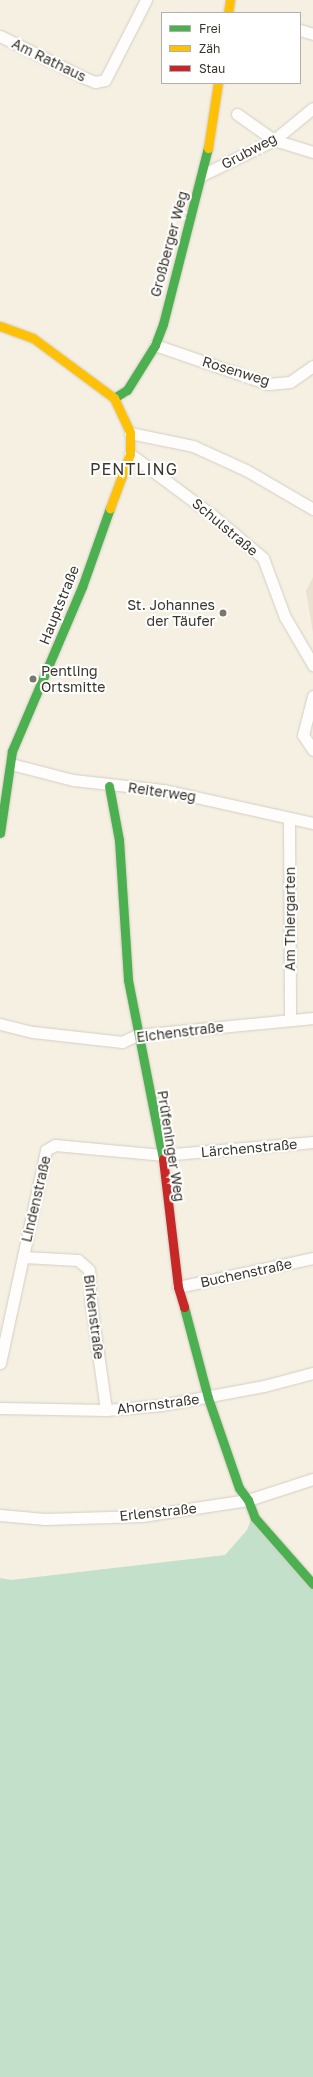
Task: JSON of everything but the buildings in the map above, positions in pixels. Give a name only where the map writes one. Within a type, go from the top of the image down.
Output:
[{"type":"street","name":"Am Rathaus","points":[[0,36],[94,82],[105,80],[146,0]]},
{"type":"street","points":[[228,12],[230,0]]},
{"type":"street","points":[[301,30],[313,34]]},
{"type":"street","name":"Großberger Weg","points":[[114,398],[127,390],[155,345],[202,176],[218,84]]},
{"type":"street","name":"Grubweg","points":[[202,176],[274,140],[313,108]]},
{"type":"street","points":[[237,114],[274,140],[313,152]]},
{"type":"street","points":[[0,326],[33,338],[114,398],[130,433],[193,446],[246,470],[313,509]]},
{"type":"street","name":"Rosenweg","points":[[155,345],[268,384],[290,382],[313,366]]},
{"type":"street","name":"Hauptstraße","points":[[0,833],[12,764],[12,751],[20,728],[82,587],[130,454],[130,433]]},
{"type":"street","name":"Schulstraße","points":[[130,454],[212,515],[262,558],[285,617],[313,665]]},
{"type":"street","points":[[313,696],[303,735],[313,750]]},
{"type":"street","name":"Reiterweg","points":[[12,764],[73,780],[109,786],[164,790],[222,801],[289,819],[313,823]]},
{"type":"street","name":"Prüfeninger Weg","points":[[109,786],[119,840],[128,980],[137,1035],[162,1155],[178,1287],[208,1398],[239,1488],[248,1500],[255,1518],[313,1584]]},
{"type":"street","name":"Am Thiergarten","points":[[289,819],[290,1020]]},
{"type":"street","name":"Eichenstraße","points":[[0,1024],[34,1032],[122,1042],[137,1035],[313,1018]]},
{"type":"street","name":"Lärchenstraße","points":[[162,1155],[313,1142]]},
{"type":"street","name":"Lindenstraße","points":[[0,1363],[46,1150],[55,1145],[162,1155]]},
{"type":"street","name":"Birkenstraße","points":[[23,1257],[78,1260],[89,1270],[91,1304],[106,1410]]},
{"type":"street","name":"Buchenstraße","points":[[178,1287],[313,1258]]},
{"type":"street","name":"Ahornstraße","points":[[0,1408],[106,1410],[162,1405],[208,1398],[313,1373]]},
{"type":"street","name":"Erlenstraße","points":[[0,1515],[45,1520],[142,1516],[248,1500],[313,1479]]},
{"type":"shaded area","points":[[313,577],[313,633],[306,591]]},
{"type":"green space","points":[[252,1517],[313,1580],[313,2077],[0,2077],[0,1578],[11,1580],[225,1555],[247,1530]]},
{"type":"traffic: fast","points":[[114,398],[127,390],[155,345],[163,324],[208,148]]},
{"type":"traffic: fast","points":[[0,833],[12,751],[82,587],[110,508]]},
{"type":"traffic: fast","points":[[109,786],[119,840],[128,980],[163,1159]]},
{"type":"traffic: fast","points":[[184,1307],[208,1398],[239,1488],[248,1500],[255,1518],[313,1584]]},
{"type":"traffic: slow","points":[[228,12],[230,0]]},
{"type":"traffic: slow","points":[[208,148],[218,84]]},
{"type":"traffic: slow","points":[[0,326],[33,338],[114,398],[130,433],[130,454],[110,508]]},
{"type":"traffic: jam","points":[[163,1159],[178,1287],[184,1307]]},
{"type":"place","name":"St. Johannes der Täufer","points":[[223,613]]},
{"type":"place","name":"Pentling Ortsmitte","points":[[33,679]]},
{"type":"district","name":"PENTLING","points":[[134,469]]}]
